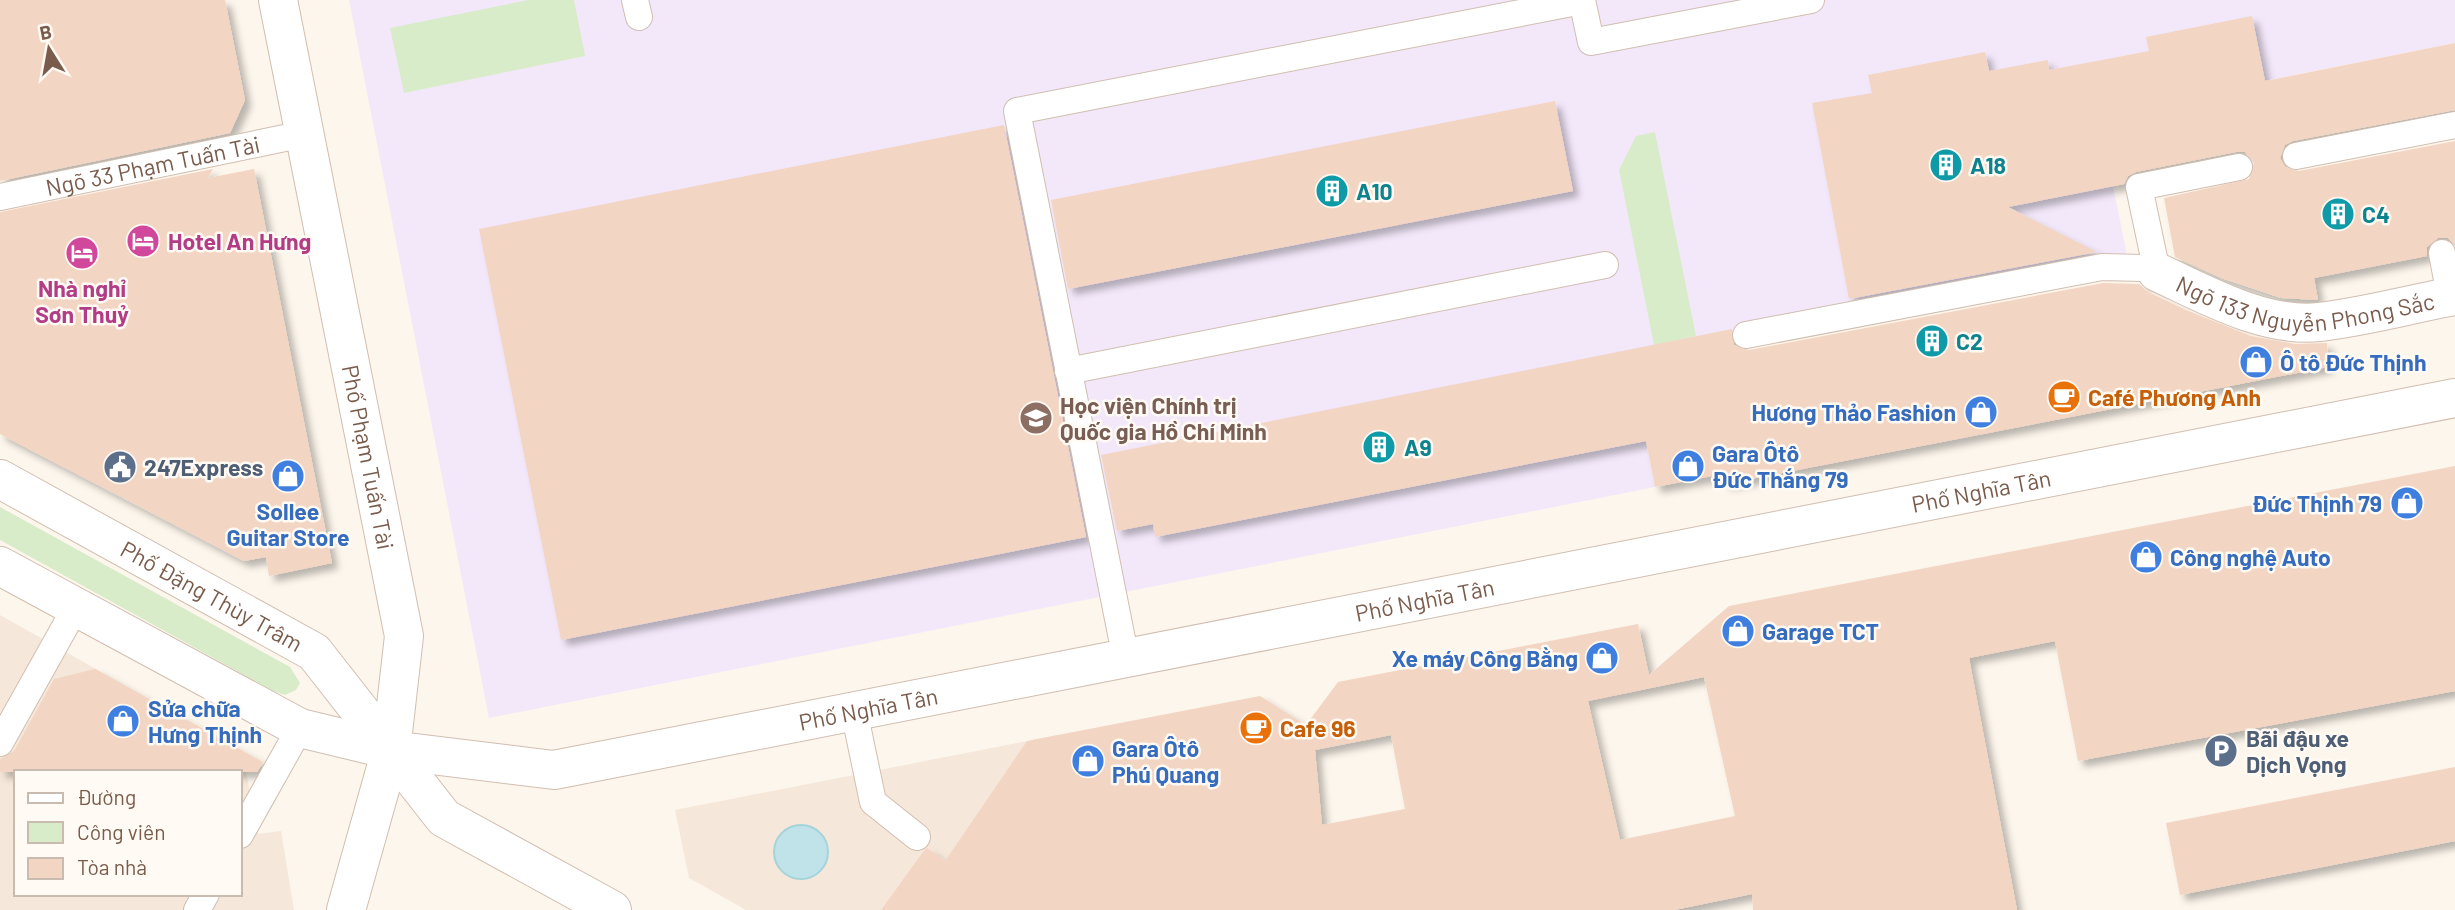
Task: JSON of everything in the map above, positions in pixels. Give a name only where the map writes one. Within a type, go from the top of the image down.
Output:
[{"type":"street","name":"Phố Phạm Tuấn Tài","points":[[278,0],[404,636],[391,750],[346,910]]},
{"type":"street","name":"Ngõ 133 Nguyễn Phong Sắc","points":[[2157,272],[2222,302],[2273,318],[2316,323],[2453,296]]},
{"type":"street","name":"Phố Nghĩa Tân","points":[[391,750],[554,770],[2455,398]]},
{"type":"street","name":"Phố Đặng Thùy Trâm","points":[[0,479],[314,652],[444,818],[612,910]]},
{"type":"street","points":[[0,566],[300,728],[391,750]]},
{"type":"lane","points":[[1126,659],[1017,111],[1582,0],[1591,42],[1811,0]]},
{"type":"lane","points":[[2296,156],[2455,125]]},
{"type":"lane","name":"Ngõ 33 Phạm Tuấn Tài","points":[[0,197],[304,134]]},
{"type":"lane","points":[[1746,335],[2102,267],[2143,268],[2157,272],[2139,187],[2239,167]]},
{"type":"lane","points":[[2442,253],[2453,296]]},
{"type":"lane","points":[[1068,371],[1605,265]]},
{"type":"lane","points":[[0,743],[76,607]]},
{"type":"lane","points":[[854,711],[873,802],[917,837]]},
{"type":"lane","points":[[242,831],[300,728]]},
{"type":"shaded area","name":"Học viện Chính trị Quốc gia Hồ Chí Minh","points":[[349,0],[2455,0],[2455,43],[2143,105],[2133,54],[2088,63],[2127,255],[1629,350],[1655,487],[489,718]]},
{"type":"shaded area","points":[[0,615],[242,751],[258,834],[281,831],[294,910],[0,910]]},
{"type":"shaded area","points":[[1058,735],[1097,910],[746,910],[689,878],[675,810]]},
{"type":"green space","points":[[528,0],[574,0],[585,56],[404,93],[390,28]]},
{"type":"green space","points":[[1655,132],[1696,336],[1654,345],[1619,170],[1636,136]]},
{"type":"green space","points":[[0,507],[290,667],[300,683],[296,690],[285,695],[273,691],[0,540]]},
{"type":"water","points":[[806,825],[816,829],[824,837],[828,852],[824,867],[816,875],[796,879],[786,875],[778,867],[774,847],[778,837],[786,829]]},
{"type":"building","points":[[0,0],[225,0],[245,100],[230,133],[0,181]]},
{"type":"building","points":[[2252,16],[2265,81],[2455,43],[2455,110],[2293,141],[2285,145],[2280,158],[2285,167],[2299,171],[2455,141],[2455,245],[2448,238],[2438,238],[2427,247],[2427,256],[2314,278],[2318,300],[2281,298],[2224,279],[2175,257],[2164,198],[2249,179],[2254,163],[2245,152],[2236,152],[2136,172],[2128,176],[2124,184],[2008,207],[2097,252],[1849,299],[1812,103],[1872,93],[1868,75],[1985,52],[1989,71],[2048,60],[2049,70],[2149,51],[2146,37]]},
{"type":"building","name":"A10","points":[[1555,101],[1573,191],[1068,289],[1051,200]]},
{"type":"building","points":[[1004,125],[1086,537],[561,640],[479,229]]},
{"type":"building","points":[[213,169],[208,178],[254,169],[332,563],[269,576],[266,557],[244,561],[0,434],[0,212]]},
{"type":"building","points":[[2103,283],[2139,284],[2148,292],[2186,310],[2251,336],[2295,344],[2327,343],[2328,367],[1725,484],[1723,474],[1655,487],[1646,441],[1155,537],[1153,524],[1117,531],[1101,455],[1732,329],[1734,345],[1749,350]]},
{"type":"building","points":[[2455,466],[2455,691],[2078,761],[2055,641],[1969,658],[2017,910],[1753,910],[1752,894],[1674,910],[881,910],[927,848],[945,861],[1027,741],[1260,696],[1306,725],[1338,682],[1638,624],[1649,675],[1729,606]],"holes":[[[1704,677],[1735,816],[1620,840],[1588,701]],[[1391,735],[1405,809],[1322,825],[1315,750]]]},
{"type":"building","points":[[95,669],[263,762],[257,772],[0,772],[0,759],[14,751],[54,679]]},
{"type":"building","points":[[2455,767],[2455,841],[2180,895],[2166,823]]},
{"type":"place","name":"A18","points":[[1946,165]]},
{"type":"place","name":"A10","points":[[1332,191]]},
{"type":"place","name":"C4","points":[[2338,214]]},
{"type":"place","name":"Hotel An Hưng","points":[[143,241]]},
{"type":"place","name":"Nhà nghỉ Sơn Thuỷ","points":[[82,253]]},
{"type":"place","name":"C2","points":[[1932,341]]},
{"type":"place","name":"Ô tô Đức Thịnh","points":[[2256,362]]},
{"type":"place","name":"Café Phương Anh","points":[[2064,397]]},
{"type":"place","name":"Hương Thảo Fashion","points":[[1981,412]]},
{"type":"place","name":"Học viện Chính trị Quốc gia Hồ Chí Minh","points":[[1036,418]]},
{"type":"place","name":"A9","points":[[1379,447]]},
{"type":"place","name":"Gara Ôtô Đức Thắng 79","points":[[1688,466]]},
{"type":"place","name":"247Express","points":[[120,467]]},
{"type":"place","name":"Sollee Guitar Store","points":[[288,476]]},
{"type":"place","name":"Đức Thịnh 79","points":[[2407,503]]},
{"type":"place","name":"Công nghệ Auto","points":[[2146,557]]},
{"type":"place","name":"Garage TCT","points":[[1738,631]]},
{"type":"place","name":"Xe máy Công Bằng","points":[[1602,658]]},
{"type":"place","name":"Sửa chữa Hưng Thịnh","points":[[123,721]]},
{"type":"place","name":"Cafe 96","points":[[1256,728]]},
{"type":"place","name":"Bãi đậu xe Dịch Vọng","points":[[2221,751]]},
{"type":"place","name":"Gara Ôtô Phú Quang","points":[[1088,761]]}]
